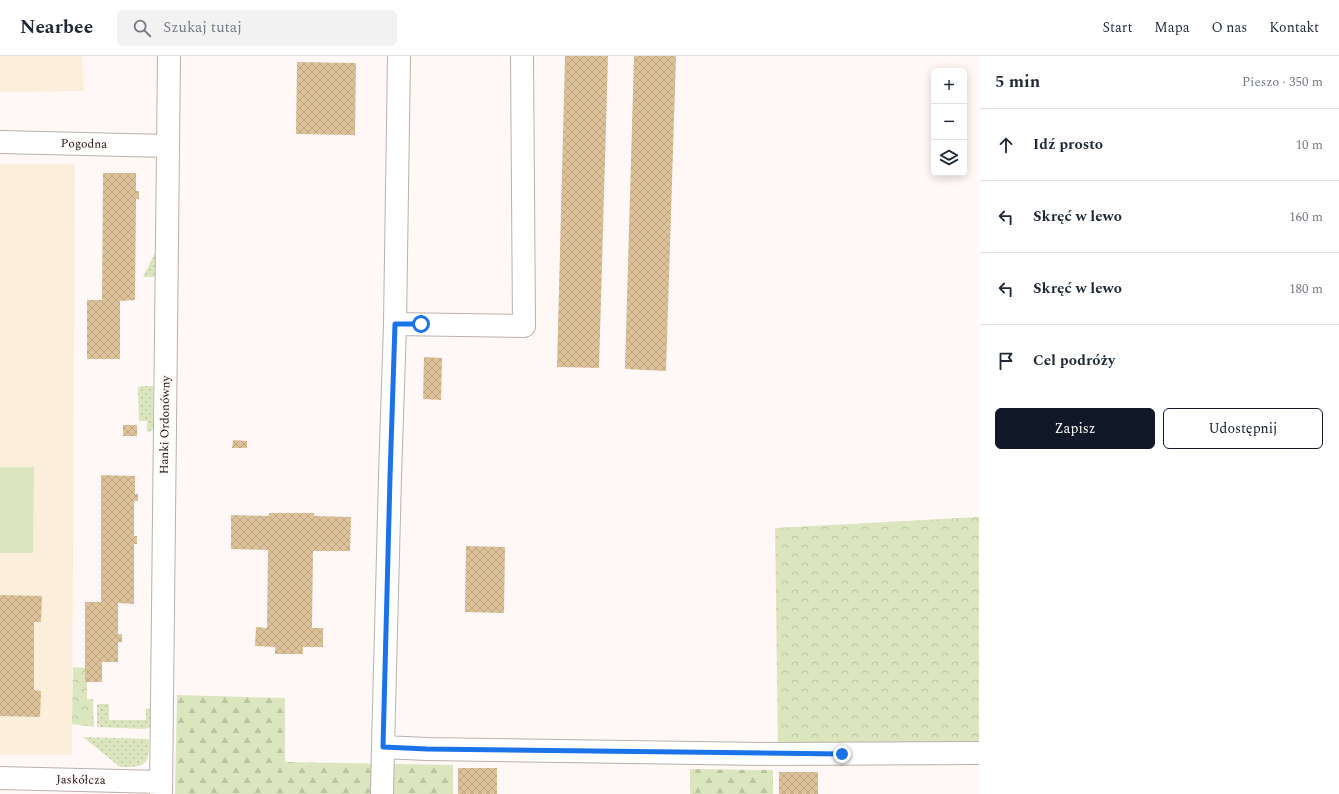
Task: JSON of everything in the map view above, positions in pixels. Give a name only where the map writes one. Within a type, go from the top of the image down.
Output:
[{"type":"street","name":"Hanki Ordonówny","points":[[161,788],[169,56]]},
{"type":"street","points":[[382,794],[395,324],[399,56]]},
{"type":"street","points":[[395,324],[524,326],[522,56]]},
{"type":"street","name":"Pogodna","points":[[0,142],[168,146]]},
{"type":"street","points":[[383,747],[427,749],[772,754],[979,753]]},
{"type":"street","name":"Jaskółcza","points":[[0,778],[161,788]]},
{"type":"shaded area","points":[[0,56],[82,56],[84,91],[0,92]]},
{"type":"shaded area","points":[[0,164],[75,164],[72,755],[0,755]]},
{"type":"green space","points":[[155,253],[155,275],[153,277],[143,277]]},
{"type":"green space","points":[[141,386],[153,386],[153,429],[147,432],[147,421],[139,421],[138,388]]},
{"type":"green space","points":[[0,467],[34,467],[33,553],[0,553]]},
{"type":"green space","points":[[979,517],[979,746],[778,745],[775,528]]},
{"type":"green space","points":[[73,667],[85,668],[87,699],[93,699],[94,727],[72,724]]},
{"type":"green space","points":[[177,695],[285,698],[285,762],[453,765],[453,794],[175,794]]},
{"type":"green space","points":[[109,704],[109,720],[146,720],[146,708],[150,709],[150,727],[145,729],[97,727],[97,705]]},
{"type":"green space","points":[[83,737],[147,739],[149,740],[149,749],[147,760],[140,765],[120,767]]},
{"type":"green space","points":[[690,769],[773,770],[773,794],[690,794]]},
{"type":"building","points":[[565,56],[608,56],[599,368],[557,367]]},
{"type":"building","points":[[634,56],[676,56],[666,371],[625,369]]},
{"type":"building","points":[[297,62],[356,63],[355,135],[296,134]]},
{"type":"building","points":[[103,173],[136,173],[136,191],[139,191],[139,199],[136,199],[135,300],[120,301],[120,359],[87,359],[87,300],[102,300]]},
{"type":"building","points":[[424,357],[442,358],[441,400],[423,399]]},
{"type":"building","points":[[123,425],[137,425],[137,436],[123,436]]},
{"type":"building","points":[[233,440],[247,441],[247,448],[232,448]]},
{"type":"building","points":[[101,475],[135,476],[135,494],[138,494],[138,501],[134,501],[134,536],[137,536],[137,544],[134,544],[134,604],[118,603],[118,634],[122,634],[122,642],[118,642],[118,662],[102,662],[102,682],[85,682],[85,602],[101,602]]},
{"type":"building","points":[[269,513],[314,513],[314,516],[351,517],[350,551],[313,551],[312,628],[323,628],[323,647],[303,647],[303,654],[275,654],[275,647],[255,646],[256,627],[267,628],[268,550],[231,549],[231,515],[269,516]]},
{"type":"building","points":[[466,546],[505,547],[504,613],[465,612]]},
{"type":"building","points":[[0,595],[42,596],[41,622],[34,622],[34,690],[41,691],[40,717],[0,716]]},
{"type":"building","points":[[458,768],[497,768],[497,794],[458,794]]},
{"type":"building","points":[[779,772],[818,772],[818,794],[779,794]]},
{"type":"route","points":[[421,324],[395,324],[383,747],[427,749],[842,754]]}]
